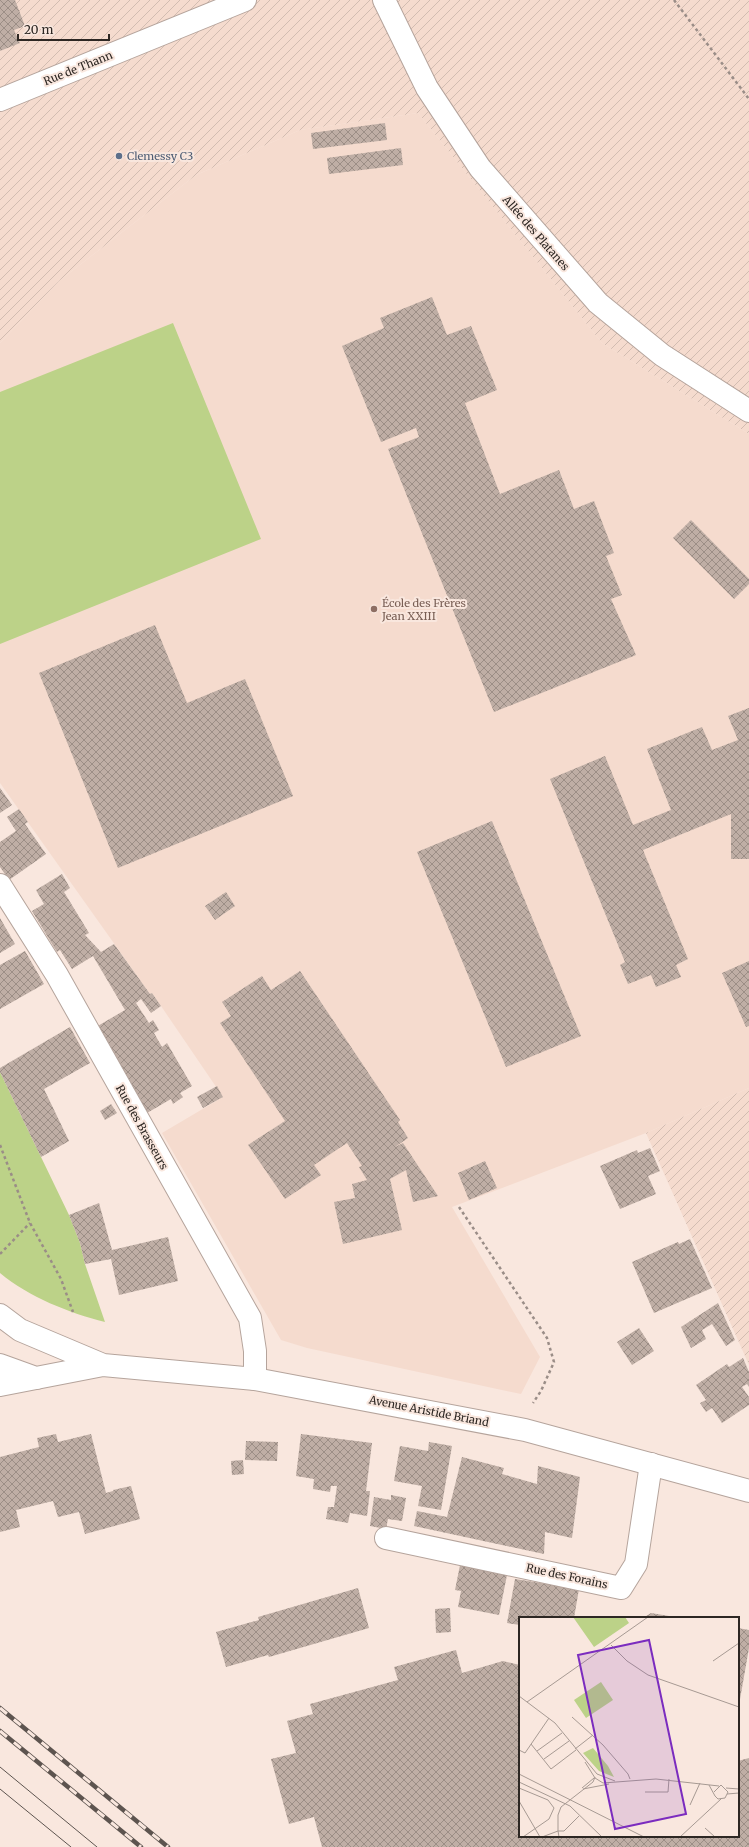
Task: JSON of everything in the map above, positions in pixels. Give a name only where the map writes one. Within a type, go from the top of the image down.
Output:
[{"type":"street","name":"Rue de Thann","points":[[0,100],[245,0]]},
{"type":"street","name":"Allée des Platanes","points":[[384,0],[426,88],[480,168],[598,303],[662,355],[749,411]]},
{"type":"street","name":"Rue des Brasseurs","points":[[0,885],[57,975],[250,1318],[254,1351],[255,1379]]},
{"type":"street","name":"Avenue Aristide Briand","points":[[0,1315],[20,1330],[102,1366]]},
{"type":"street","points":[[0,1365],[36,1378]]},
{"type":"street","name":"Avenue Aristide Briand","points":[[0,1385],[102,1366],[255,1379],[525,1430],[749,1491]]},
{"type":"street","name":"Rue des Forains","points":[[386,1538],[621,1588],[636,1564],[652,1464]]},
{"type":"path","points":[[674,0],[749,100]]},
{"type":"path","points":[[0,1145],[30,1223],[61,1279],[73,1312]]},
{"type":"path","points":[[459,1208],[547,1338],[551,1350],[554,1362],[541,1391],[530,1409],[525,1430]]},
{"type":"path","points":[[0,1254],[30,1223]]},
{"type":"shaded area","points":[[0,0],[749,0],[749,434],[602,343],[418,113],[300,130],[196,175],[59,281],[0,343]]},
{"type":"shaded area","name":"École des Frères Jean XXIII","points":[[418,113],[602,343],[749,434],[749,1088],[646,1133],[452,1207],[540,1357],[521,1394],[307,1348],[281,1340],[162,1133],[223,1097],[152,993],[150,994],[0,783],[0,343],[59,281],[196,175],[300,130]]},
{"type":"shaded area","points":[[749,1088],[749,1365],[646,1133]]},
{"type":"green space","points":[[173,323],[261,539],[0,644],[0,392]]},
{"type":"green space","points":[[0,1072],[69,1215],[80,1243],[85,1264],[105,1322],[77,1314],[36,1297],[11,1282],[0,1273]]},
{"type":"building","points":[[0,0],[15,0],[25,26],[14,30],[20,43],[0,51]]},
{"type":"building","points":[[385,123],[387,140],[313,149],[311,133]]},
{"type":"building","points":[[401,148],[403,165],[329,174],[327,158]]},
{"type":"building","points":[[432,297],[447,335],[471,326],[497,390],[465,403],[500,494],[559,470],[574,509],[594,501],[614,553],[606,556],[622,595],[611,599],[636,655],[494,712],[388,449],[419,437],[416,428],[381,442],[342,346],[384,328],[380,318]]},
{"type":"building","points":[[691,520],[749,579],[749,584],[734,599],[673,538]]},
{"type":"building","points":[[155,625],[187,703],[245,679],[293,796],[118,868],[39,673]]},
{"type":"building","points":[[749,708],[749,859],[731,859],[731,814],[643,850],[688,959],[676,965],[681,977],[656,987],[651,975],[628,984],[620,965],[625,962],[550,779],[605,756],[633,825],[671,810],[647,749],[702,727],[712,750],[738,740],[728,716]]},
{"type":"building","points":[[0,788],[12,805],[0,813]]},
{"type":"building","points":[[19,809],[28,822],[25,824],[46,854],[9,880],[0,867],[0,842],[16,831],[7,817]]},
{"type":"building","points":[[492,821],[581,1036],[506,1067],[417,852]]},
{"type":"building","points":[[62,874],[70,888],[64,892],[89,933],[85,935],[101,952],[114,944],[150,994],[152,993],[161,1006],[151,1013],[141,999],[136,1003],[149,1023],[153,1020],[159,1030],[154,1033],[162,1047],[167,1043],[192,1086],[180,1093],[183,1097],[173,1104],[171,1099],[147,1113],[96,1027],[125,1010],[93,956],[72,969],[60,950],[57,952],[32,911],[44,904],[36,890]]},
{"type":"building","points":[[226,892],[235,906],[215,920],[205,906]]},
{"type":"building","points":[[0,918],[15,944],[0,953]]},
{"type":"building","points":[[25,951],[44,984],[0,1009],[0,965]]},
{"type":"building","points":[[749,961],[749,1026],[746,1027],[722,973]]},
{"type":"building","points":[[300,971],[400,1120],[398,1122],[408,1138],[395,1147],[403,1143],[438,1196],[413,1202],[406,1170],[390,1179],[402,1230],[343,1244],[334,1202],[355,1198],[352,1184],[367,1180],[359,1167],[362,1166],[347,1143],[314,1165],[321,1175],[285,1199],[248,1145],[285,1121],[220,1023],[231,1016],[222,1002],[262,976],[271,990]]},
{"type":"building","points":[[70,1027],[90,1063],[44,1089],[69,1141],[41,1157],[0,1072],[0,1068]]},
{"type":"building","points":[[217,1086],[223,1097],[203,1108],[197,1097]]},
{"type":"building","points":[[111,1104],[117,1113],[105,1120],[100,1111]]},
{"type":"building","points":[[650,1148],[660,1171],[648,1176],[656,1194],[620,1209],[600,1166],[637,1150],[638,1153]]},
{"type":"building","points":[[485,1161],[497,1188],[469,1200],[458,1173]]},
{"type":"building","points":[[99,1203],[112,1250],[168,1237],[178,1281],[119,1295],[111,1259],[85,1264],[80,1243],[69,1215]]},
{"type":"building","points":[[690,1239],[712,1288],[654,1313],[632,1262],[678,1242],[679,1244]]},
{"type":"building","points":[[718,1303],[735,1340],[726,1346],[712,1324],[702,1330],[706,1339],[691,1348],[681,1327]]},
{"type":"building","points":[[639,1328],[654,1351],[632,1365],[617,1342]]},
{"type":"building","points":[[743,1358],[749,1372],[749,1387],[747,1384],[742,1387],[749,1397],[749,1405],[722,1423],[712,1408],[706,1412],[700,1403],[706,1400],[696,1385],[727,1364],[729,1367]]},
{"type":"building","points":[[56,1434],[58,1442],[91,1434],[106,1493],[131,1486],[140,1519],[85,1534],[79,1512],[58,1517],[53,1501],[16,1510],[20,1527],[0,1532],[0,1457],[39,1447],[37,1438]]},
{"type":"building","points":[[301,1434],[372,1443],[366,1491],[370,1491],[367,1516],[350,1513],[348,1523],[326,1519],[328,1507],[334,1507],[337,1486],[331,1486],[330,1492],[313,1489],[314,1479],[296,1476]]},
{"type":"building","points":[[246,1441],[278,1442],[277,1461],[245,1460]]},
{"type":"building","points":[[429,1442],[452,1446],[441,1510],[418,1506],[422,1486],[394,1481],[400,1446],[428,1451]]},
{"type":"building","points":[[462,1457],[504,1468],[502,1474],[537,1484],[538,1466],[580,1477],[572,1538],[545,1532],[544,1554],[414,1526],[417,1511],[447,1517]]},
{"type":"building","points":[[243,1460],[244,1474],[232,1475],[231,1461]]},
{"type":"building","points":[[391,1495],[406,1498],[402,1521],[388,1519],[386,1529],[370,1526],[374,1497],[391,1500]]},
{"type":"building","points":[[460,1565],[507,1575],[499,1615],[458,1607],[461,1591],[455,1590]]},
{"type":"building","points":[[515,1579],[579,1589],[574,1617],[519,1617],[519,1625],[507,1623]]},
{"type":"building","points":[[358,1588],[369,1628],[269,1657],[268,1655],[226,1667],[216,1632],[259,1620],[258,1617]]},
{"type":"building","points":[[450,1608],[451,1632],[436,1633],[435,1609]]},
{"type":"building","points":[[651,1613],[675,1617],[645,1617]]},
{"type":"building","points":[[739,1628],[749,1630],[749,1648],[739,1705]]},
{"type":"building","points":[[456,1650],[462,1673],[503,1661],[519,1665],[519,1837],[739,1837],[739,1761],[749,1758],[749,1847],[322,1847],[314,1817],[289,1824],[271,1759],[296,1753],[287,1721],[313,1714],[310,1704],[398,1680],[394,1667]]},
{"type":"tram line","points":[[0,1767],[97,1847]]},
{"type":"tram line","points":[[0,1789],[71,1847]]},
{"type":"railway","points":[[0,1708],[168,1847]]},
{"type":"railway","points":[[0,1731],[141,1847]]},
{"type":"place","name":"Clemessy C3","points":[[119,156]]},
{"type":"place","name":"École des Frères Jean XXIII","points":[[374,609]]}]
